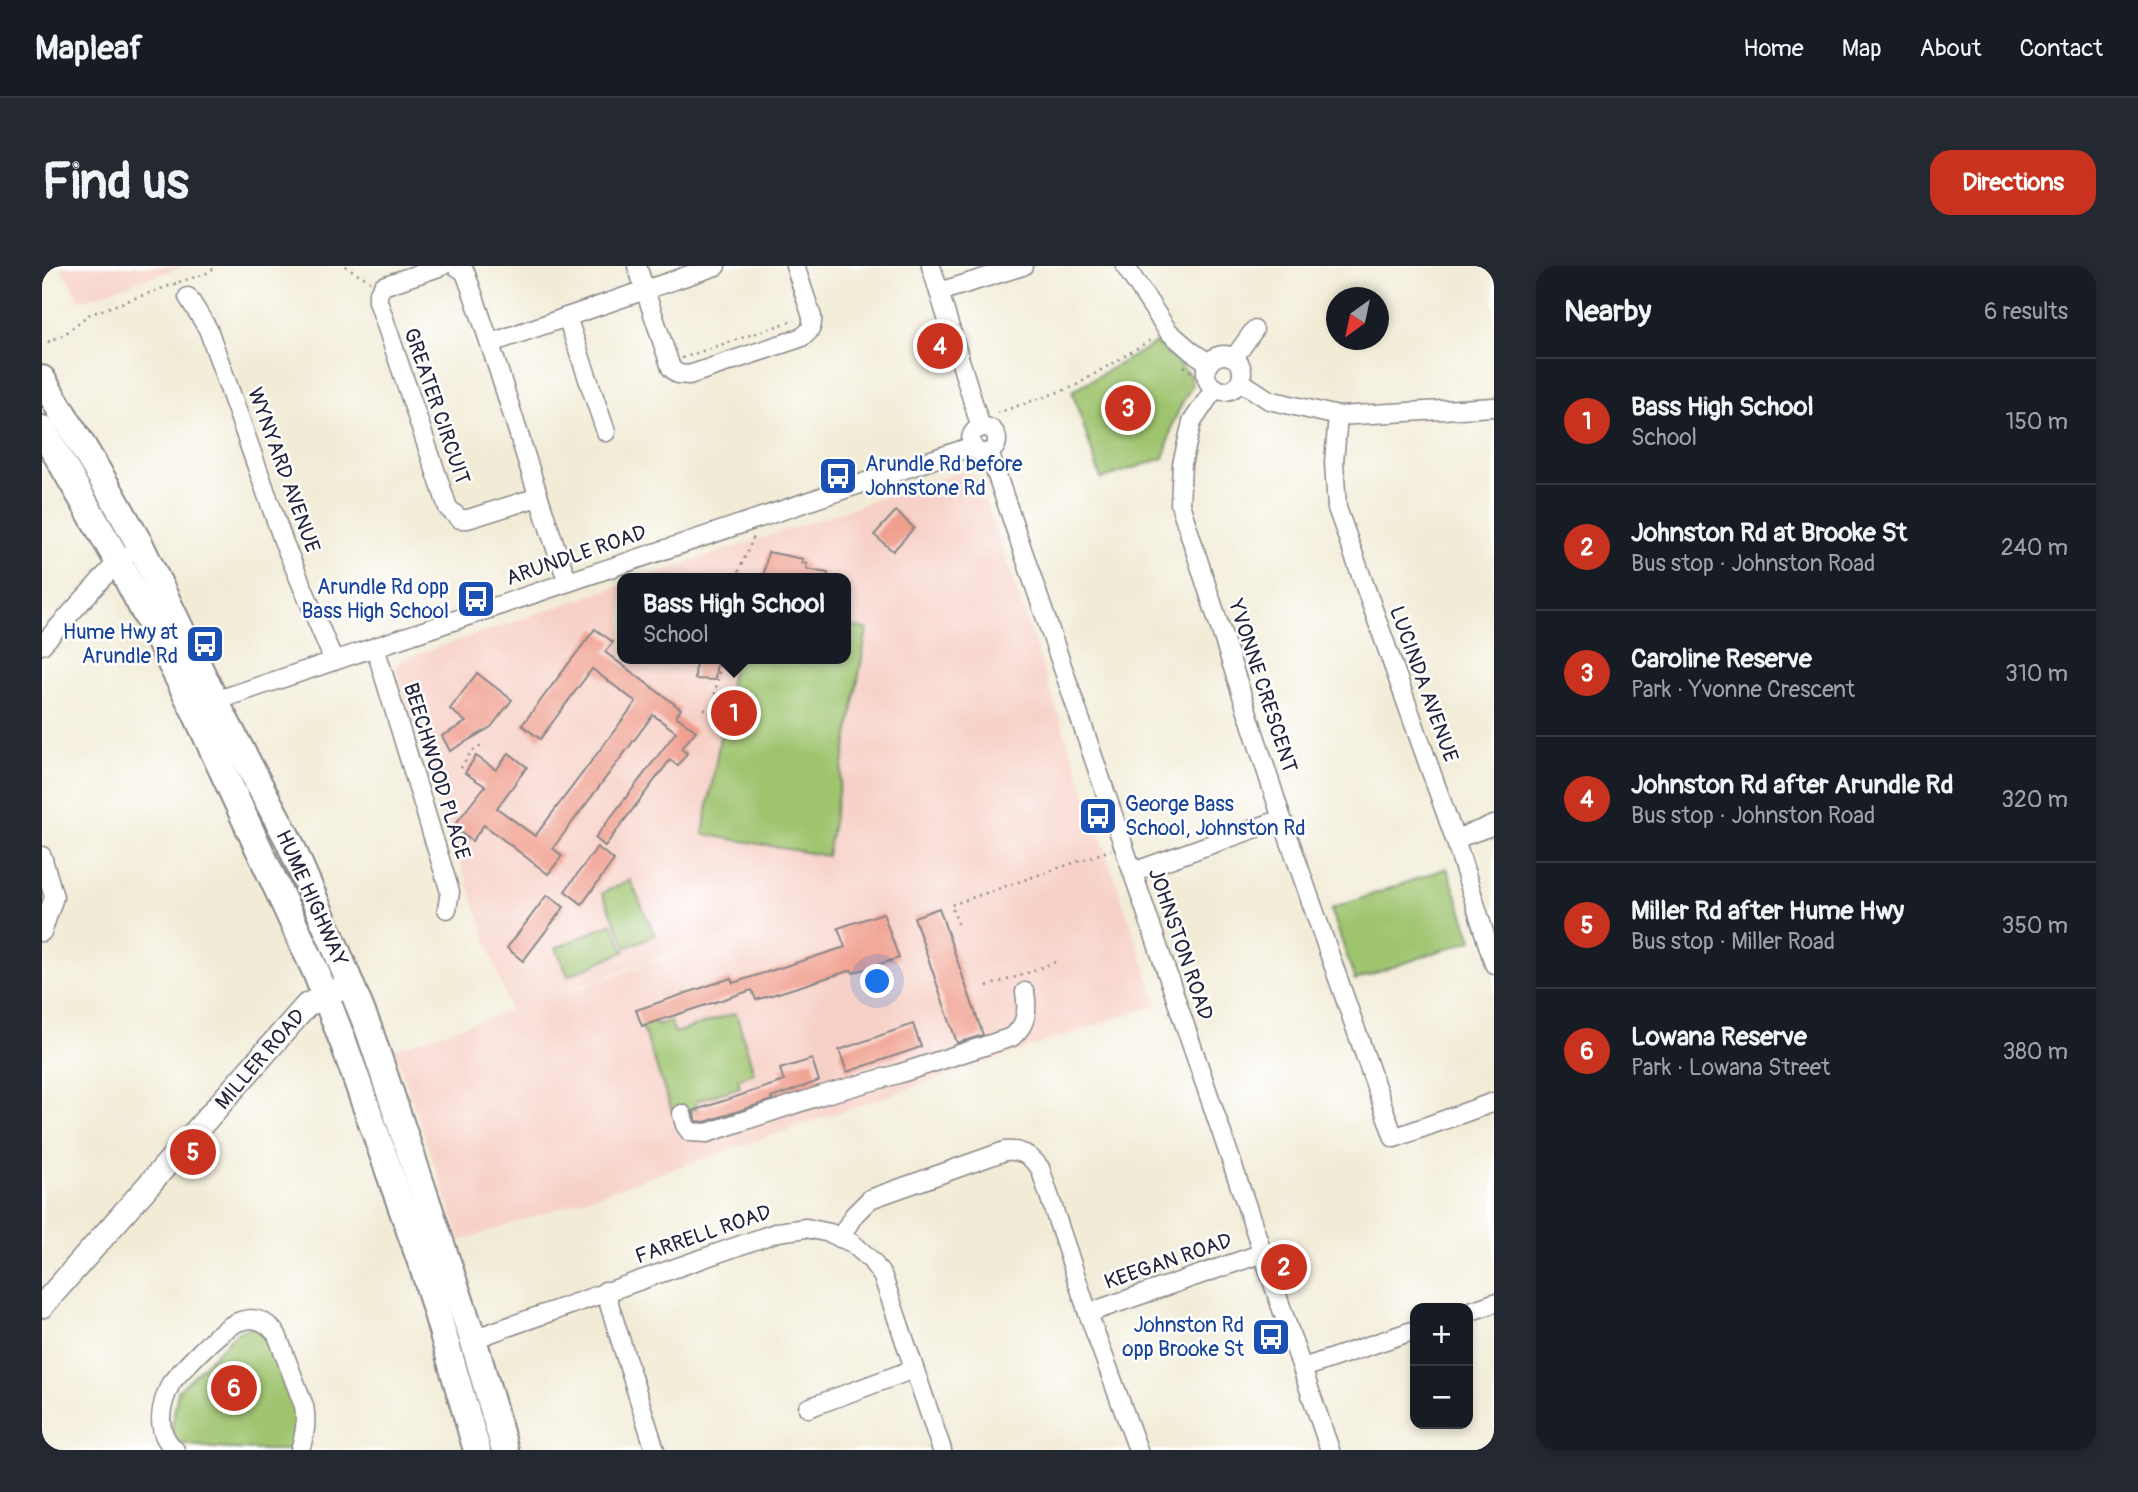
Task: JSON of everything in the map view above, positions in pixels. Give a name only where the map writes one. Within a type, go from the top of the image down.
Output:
[{"type":"highway","name":"HUME HIGHWAY","points":[[42,379],[140,545],[326,995],[426,1276],[477,1450]]},
{"type":"highway","name":"HUME HIGHWAY","points":[[42,429],[117,561],[289,841],[369,1030],[473,1339],[505,1450]]},
{"type":"main road","name":"MILLER ROAD","points":[[42,1306],[307,1005],[350,984]]},
{"type":"street","points":[[380,290],[383,286],[442,266]]},
{"type":"street","points":[[456,266],[465,272],[491,343],[538,497],[568,582]]},
{"type":"street","points":[[637,266],[671,368],[678,374],[689,375],[808,333],[813,326],[811,314],[795,266]]},
{"type":"street","points":[[491,343],[716,266]]},
{"type":"street","points":[[931,266],[981,428],[973,433],[971,442],[981,449]]},
{"type":"street","points":[[939,292],[1023,266]]},
{"type":"street","points":[[1125,266],[1168,331],[1209,363]]},
{"type":"street","name":"WYNYARD AVENUE","points":[[183,290],[208,329],[284,543],[334,661]]},
{"type":"street","name":"GREATER CIRCUIT","points":[[380,290],[378,301],[381,312],[448,508],[460,519],[468,519],[538,497]]},
{"type":"street","points":[[567,317],[606,432]]},
{"type":"street","points":[[1234,358],[1254,330]]},
{"type":"street","points":[[1219,356],[1234,358],[1242,370],[1240,381],[1228,390],[1215,388],[1206,375],[1209,363],[1219,356]]},
{"type":"street","points":[[1240,381],[1269,400],[1338,415],[1494,407]]},
{"type":"street","name":"YVONNE CRESCENT","points":[[1215,388],[1192,422],[1182,464],[1180,504],[1282,819],[1394,1138],[1494,1102]]},
{"type":"street","name":"LUCINDA AVENUE","points":[[1338,415],[1334,462],[1337,508],[1455,839],[1494,964]]},
{"type":"street","name":"ARUNDLE ROAD","points":[[205,705],[762,517],[981,449]]},
{"type":"street","name":"JOHNSTON ROAD","points":[[981,449],[1124,846],[1330,1450]]},
{"type":"street","points":[[42,646],[117,561],[140,545]]},
{"type":"street","name":"BEECHWOOD PLACE","points":[[375,647],[450,892],[447,909]]},
{"type":"street","points":[[1133,872],[1282,819]]},
{"type":"street","points":[[1455,839],[1494,825]]},
{"type":"street","points":[[42,856],[54,897],[42,932]]},
{"type":"street","points":[[682,1114],[690,1132],[706,1133],[1012,1037],[1026,1021],[1025,992]]},
{"type":"street","points":[[840,1238],[858,1209],[877,1196],[1005,1151],[1018,1151],[1031,1157],[1040,1168],[1088,1313],[1138,1450]]},
{"type":"street","name":"FARRELL ROAD","points":[[473,1339],[778,1232],[806,1228],[830,1233],[862,1250],[883,1277],[942,1450]]},
{"type":"street","name":"KEEGAN ROAD","points":[[1088,1313],[1263,1253]]},
{"type":"street","points":[[605,1292],[655,1450]]},
{"type":"street","points":[[1473,1310],[1494,1303]]},
{"type":"street","points":[[175,1450],[164,1437],[161,1428],[167,1391],[171,1383],[215,1337],[247,1318],[270,1325],[277,1335],[307,1418],[300,1450]]},
{"type":"street","points":[[1303,1368],[1410,1331]]},
{"type":"street","points":[[808,1408],[914,1369]]},
{"type":"path","points":[[48,342],[65,334],[88,315],[183,290],[217,266]]},
{"type":"path","points":[[345,266],[380,290]]},
{"type":"path","points":[[669,362],[811,314]]},
{"type":"path","points":[[996,413],[1073,387],[1155,337]]},
{"type":"path","points":[[738,573],[762,517]]},
{"type":"path","points":[[704,710],[713,705],[720,664]]},
{"type":"path","points":[[461,768],[471,752],[485,744]]},
{"type":"path","points":[[958,924],[951,905],[1124,846]]},
{"type":"path","points":[[987,986],[1058,961]]},
{"type":"shaded area","points":[[60,266],[184,266],[80,301]]},
{"type":"shaded area","points":[[956,473],[970,473],[980,484],[1158,1004],[461,1241],[394,1049],[510,1010],[396,669],[400,660],[617,587],[617,664],[851,664],[851,573],[658,573]],"holes":[[[725,937],[725,939],[534,1002],[578,985]]]},
{"type":"green space","points":[[1156,343],[1190,375],[1192,386],[1173,423],[1164,458],[1101,479],[1072,391]]},
{"type":"green space","points":[[851,626],[867,629],[827,856],[703,834],[733,664],[851,664]]},
{"type":"green space","points":[[1447,868],[1472,940],[1355,980],[1331,909]]},
{"type":"green space","points":[[630,880],[655,935],[627,947],[602,893]]},
{"type":"green space","points":[[612,923],[625,951],[568,976],[556,948]]},
{"type":"green space","points":[[736,1013],[754,1073],[738,1079],[740,1087],[696,1101],[697,1109],[674,1117],[642,1026],[670,1021],[675,1033]]},
{"type":"green space","points":[[246,1328],[256,1329],[268,1339],[296,1411],[297,1419],[290,1450],[219,1448],[179,1442],[171,1431],[178,1391],[236,1333]]},
{"type":"building","points":[[896,511],[914,528],[893,551],[874,535]]},
{"type":"building","points":[[768,552],[803,559],[802,563],[807,564],[806,569],[828,573],[764,573]]},
{"type":"building","points":[[595,629],[613,642],[605,652],[617,661],[617,664],[621,664],[681,709],[676,716],[696,731],[681,749],[687,753],[678,766],[670,760],[605,846],[595,838],[676,732],[653,715],[553,848],[562,856],[548,874],[484,825],[472,841],[453,827],[485,786],[465,773],[476,756],[496,770],[509,753],[527,767],[497,808],[535,836],[636,702],[592,669],[540,739],[522,725]]},
{"type":"building","points":[[696,664],[717,664],[715,680],[695,679]]},
{"type":"building","points":[[477,673],[512,700],[491,727],[450,751],[442,736],[466,722],[450,709]]},
{"type":"building","points":[[597,847],[614,860],[582,904],[565,891]]},
{"type":"building","points":[[547,895],[564,907],[523,961],[507,948]]},
{"type":"building","points":[[939,908],[983,1035],[957,1043],[914,917]]},
{"type":"building","points":[[883,913],[899,958],[756,1000],[752,990],[642,1026],[636,1010],[731,978],[733,983],[845,947],[838,928]]},
{"type":"building","points":[[913,1024],[921,1047],[847,1072],[839,1050]]},
{"type":"building","points":[[812,1059],[819,1081],[705,1122],[696,1121],[693,1111],[784,1081],[780,1069]]},
{"type":"place","name":"Johnston Rd after Arundle Rd","points":[[940,346]]},
{"type":"place","name":"Caroline Reserve","points":[[1128,408]]},
{"type":"place","name":"Arundle Rd before Johnstone Rd","points":[[838,476]]},
{"type":"place","name":"Arundle Rd opp Bass High School","points":[[476,599]]},
{"type":"place","name":"Hume Hwy at Arundle Rd","points":[[205,644]]},
{"type":"place","name":"Bass High School","points":[[734,713]]},
{"type":"place","name":"George Bass School, Johnston Rd","points":[[1098,816]]},
{"type":"place","name":"Miller Rd after Hume Hwy","points":[[193,1152]]},
{"type":"place","name":"Johnston Rd at Brooke St","points":[[1284,1267]]},
{"type":"place","name":"Johnston Rd opp Brooke St","points":[[1271,1337]]},
{"type":"place","name":"Lowana Reserve","points":[[234,1388]]}]
